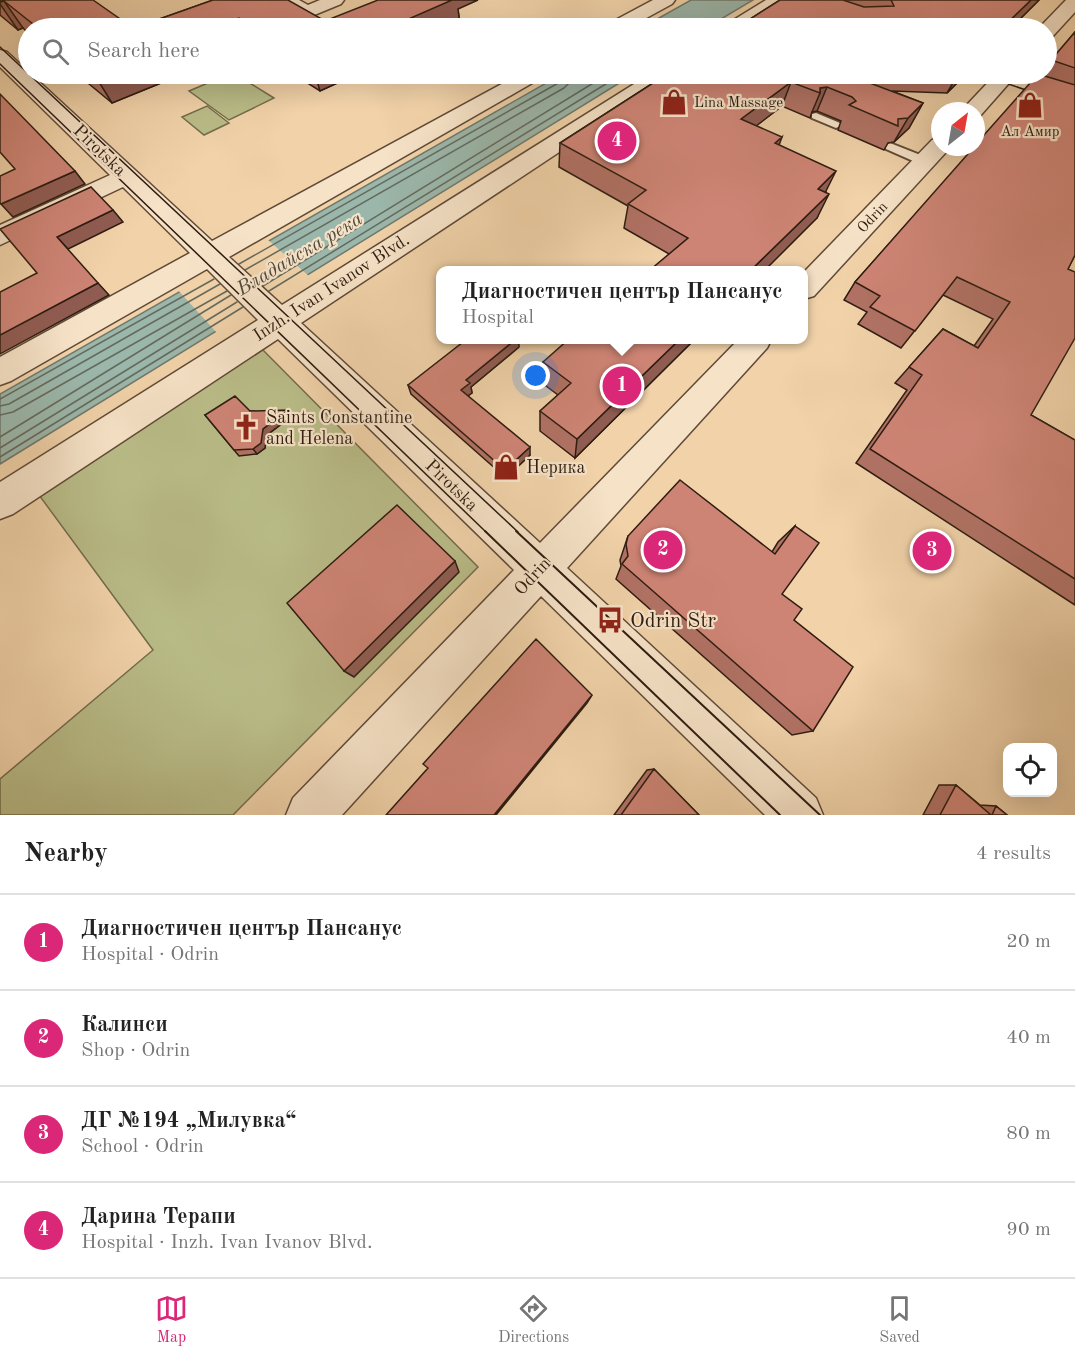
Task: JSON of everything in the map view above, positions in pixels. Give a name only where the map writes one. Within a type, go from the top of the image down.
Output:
[{"type":"street","points":[[286,0],[306,12],[335,0]]},
{"type":"street","points":[[633,18],[666,0]]},
{"type":"street","points":[[750,18],[779,0]]},
{"type":"street","points":[[1057,21],[1075,1]]},
{"type":"street","name":"Pirotska","points":[[5,68],[18,80]]},
{"type":"street","name":"Pirotska","points":[[23,84],[127,176],[275,315],[799,815]]},
{"type":"street","points":[[0,372],[214,258],[517,84]]},
{"type":"street","name":"Inzh. Ivan Ivanov Blvd.","points":[[0,502],[275,315],[648,84]]},
{"type":"street","points":[[980,102],[995,84]]},
{"type":"street","points":[[1031,84],[1075,100]]},
{"type":"street","name":"Odrin","points":[[808,285],[931,154]]},
{"type":"street","points":[[0,236],[127,176]]},
{"type":"street","name":"Odrin","points":[[310,815],[751,344]]},
{"type":"lane","points":[[816,116],[836,125]]},
{"type":"lane","points":[[890,147],[931,153]]},
{"type":"green space","points":[[205,84],[251,84],[274,98],[229,120],[189,91]]},
{"type":"green space","points":[[207,106],[229,123],[204,135],[182,117]]},
{"type":"green space","points":[[261,348],[478,567],[233,815],[0,815],[0,779],[153,650],[39,495]]},
{"type":"water","points":[[691,0],[753,0],[723,18],[659,18]]},
{"type":"water","name":"Владайска река","points":[[544,84],[618,84],[0,464],[0,394]]},
{"type":"pier","points":[[267,239],[310,277],[217,333],[177,289]]},
{"type":"building","points":[[0,0],[93,0],[119,18],[25,18],[4,1],[0,2]]},
{"type":"building","points":[[213,0],[288,0],[320,18],[239,18],[162,18]]},
{"type":"building","points":[[378,0],[452,0],[411,18],[333,18]]},
{"type":"building","points":[[780,0],[843,0],[864,7],[894,6],[891,0],[1031,0],[1012,18],[752,18]]},
{"type":"building","points":[[1075,32],[1075,68],[1057,62],[1057,53]]},
{"type":"building","points":[[1057,80],[1075,85],[1075,255],[1068,269],[1075,272],[1075,338],[1031,415],[1075,440],[1075,579],[870,449],[922,375],[909,367],[943,329],[978,348],[1010,302],[957,277],[915,331],[870,307],[880,296],[855,282],[966,156],[985,156],[985,134],[1029,84],[1057,84]]},
{"type":"building","points":[[651,84],[788,84],[741,119],[782,137],[775,143],[836,171],[818,189],[829,194],[755,266],[655,266],[688,238],[628,204],[646,190],[560,143]]},
{"type":"building","points":[[796,84],[873,84],[923,103],[908,118],[898,119],[898,126],[849,105],[856,101],[852,97],[827,87],[820,88],[820,93]]},
{"type":"building","points":[[0,94],[75,171],[1,204],[0,176],[15,169],[0,152]]},
{"type":"building","points":[[91,187],[113,210],[57,237],[98,283],[0,335],[0,292],[37,273],[0,229]]},
{"type":"building","points":[[461,344],[510,344],[466,380],[470,383],[461,390],[530,447],[505,470],[408,385]]},
{"type":"building","points":[[563,344],[675,344],[577,439],[540,411],[571,383],[543,362]]},
{"type":"building","name":"Saints Constantine and Helena","points":[[235,396],[250,411],[288,410],[263,429],[261,443],[253,449],[234,450],[205,415]]},
{"type":"building","points":[[680,480],[775,554],[795,526],[819,543],[782,594],[802,609],[794,620],[853,667],[813,731],[622,564],[628,556],[626,544],[628,536]]},
{"type":"building","points":[[397,505],[455,561],[344,671],[287,603]]},
{"type":"building","points":[[536,639],[592,695],[494,815],[386,815],[428,768],[423,764]]},
{"type":"building","points":[[654,769],[699,815],[621,815]]},
{"type":"building","points":[[956,785],[991,815],[940,815]]},
{"type":"building","points":[[996,806],[1007,815],[992,815]]},
{"type":"tram line","points":[[0,47],[18,64]]},
{"type":"tram line","points":[[0,64],[18,81]]},
{"type":"tram line","points":[[21,84],[486,532]]},
{"type":"tram line","points":[[40,84],[518,532]]},
{"type":"tram line","points":[[485,531],[780,815]]},
{"type":"tram line","points":[[516,531],[820,815]]},
{"type":"place","name":"Lina Massage","points":[[674,102]]},
{"type":"place","name":"Ал Амир","points":[[1030,105]]},
{"type":"place","name":"Дарина Терапи","points":[[617,141]]},
{"type":"place","name":"Диагностичен център Пансанус","points":[[622,386]]},
{"type":"place","name":"Saints Constantine and Helena","points":[[246,427]]},
{"type":"place","name":"Нерика","points":[[506,467]]},
{"type":"place","name":"Калинси","points":[[663,550]]},
{"type":"place","name":"ДГ №194 „Милувка“","points":[[932,551]]},
{"type":"place","name":"Odrin Str","points":[[610,620]]}]
